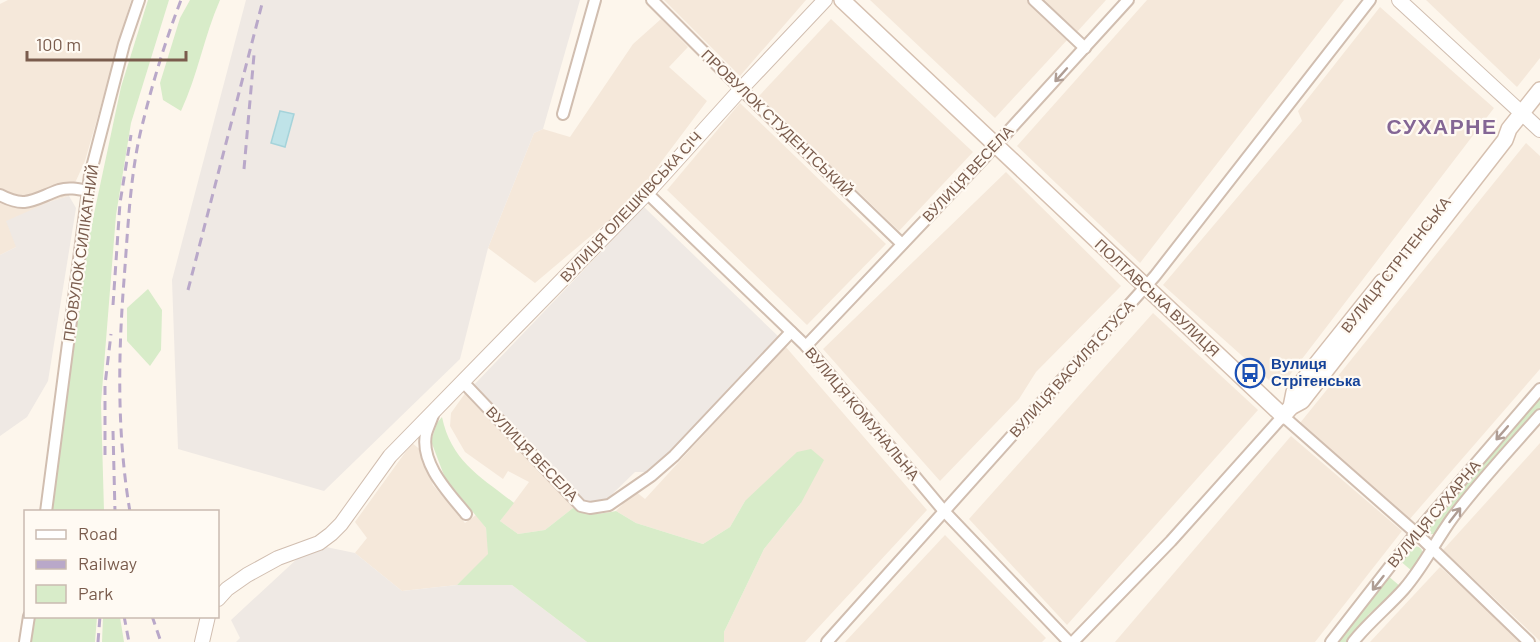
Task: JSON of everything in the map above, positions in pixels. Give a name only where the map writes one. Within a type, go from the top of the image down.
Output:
[{"type":"main road","name":"ПОЛТАВСЬКА ВУЛИЦЯ","points":[[842,0],[1145,287],[1287,411]]},
{"type":"main road","name":"ВУЛИЦЯ СТРІТЕНСЬКА","points":[[1287,411],[1294,392],[1498,135],[1514,122],[1540,90]]},
{"type":"street","name":"ПРОВУЛОК СИЛІКАТНИЙ","points":[[46,510],[90,175],[124,44],[139,0]]},
{"type":"street","points":[[563,114],[595,0]]},
{"type":"street","name":"ПРОВУЛОК СТУДЕНТСЬКИЙ","points":[[652,0],[902,244]]},
{"type":"street","name":"ВУЛИЦЯ ОЛЕШКІВСЬКА СІЧ","points":[[219,598],[227,589],[247,575],[278,558],[319,543],[331,534],[341,524],[390,456],[647,194],[825,0]]},
{"type":"street","points":[[1035,0],[1085,48]]},
{"type":"street","name":"ВУЛИЦЯ ВЕСЕЛА","points":[[806,346],[996,146],[1128,0]]},
{"type":"street","name":"ВУЛИЦЯ ВАСИЛЯ СТУСА","points":[[827,642],[1145,287],[1370,0]]},
{"type":"street","points":[[1399,0],[1514,122],[1540,130]]},
{"type":"street","points":[[0,195],[23,203],[35,201],[67,188],[88,190]]},
{"type":"street","name":"ВУЛИЦЯ КОМУНАЛЬНА","points":[[647,194],[806,346],[943,510],[1071,642]]},
{"type":"street","name":"ВУЛИЦЯ ВЕСЕЛА","points":[[463,382],[581,506],[601,508],[651,476],[674,456],[791,332]]},
{"type":"street","name":"ВУЛИЦЯ СУХАРНА","points":[[1331,642],[1416,533],[1540,388]]},
{"type":"street","points":[[434,411],[426,435],[428,453],[439,481],[466,514]]},
{"type":"street","name":"ПОЛТАВСЬКА ВУЛИЦЯ","points":[[1287,411],[1529,642]]},
{"type":"street","name":"ВУЛИЦЯ СТРІТЕНСЬКА","points":[[1071,642],[1171,541],[1287,411]]},
{"type":"street","name":"ВУЛИЦЯ СУХАРНА","points":[[1353,642],[1404,589],[1456,513],[1540,415]]},
{"type":"street","points":[[25,642],[29,618]]},
{"type":"street","points":[[202,642],[208,618]]},
{"type":"shaded area","points":[[8,0],[131,0],[85,161],[69,196],[49,202],[16,247],[0,255],[0,4]]},
{"type":"shaded area","points":[[246,0],[580,0],[543,129],[534,133],[488,248],[460,359],[324,491],[178,449],[172,280]]},
{"type":"shaded area","points":[[664,0],[806,0],[740,76]]},
{"type":"shaded area","points":[[870,0],[1027,0],[1068,39],[995,118]]},
{"type":"shaded area","points":[[1041,0],[1106,0],[1076,33]]},
{"type":"shaded area","points":[[1147,0],[1344,0],[1140,263],[1017,146]]},
{"type":"shaded area","points":[[1426,0],[1540,0],[1540,58],[1517,87]]},
{"type":"shaded area","points":[[1380,7],[1494,108],[1279,389],[1163,285],[1302,121],[1298,111]]},
{"type":"shaded area","points":[[661,19],[688,47],[669,67],[707,101],[631,202],[535,283],[488,248],[534,133],[543,129],[570,137],[633,44]]},
{"type":"shaded area","points":[[831,19],[973,152],[899,231],[759,96]]},
{"type":"shaded area","points":[[740,103],[886,244],[807,325],[667,190]]},
{"type":"shaded area","points":[[1526,143],[1540,156],[1540,369],[1409,520],[1300,423]]},
{"type":"shaded area","points":[[1006,172],[1121,286],[1036,372],[1019,399],[940,481],[823,349]]},
{"type":"shaded area","points":[[69,196],[76,208],[48,381],[27,417],[0,436],[0,255],[16,247],[6,221]]},
{"type":"shaded area","points":[[644,207],[780,338],[671,454],[645,472],[635,472],[602,504],[580,500],[472,387]]},
{"type":"shaded area","points":[[1153,313],[1258,410],[1067,625],[969,519]]},
{"type":"shaded area","points":[[785,346],[927,510],[805,642],[724,642],[724,632],[764,549],[801,503],[745,501],[730,527],[703,544],[636,523],[616,511],[635,491],[645,499]]},
{"type":"shaded area","points":[[466,392],[573,508],[545,530],[518,534],[500,521],[529,482],[508,471],[503,479],[465,452],[450,426],[451,413]]},
{"type":"shaded area","points":[[1291,436],[1402,531],[1315,642],[1115,642]]},
{"type":"shaded area","points":[[412,443],[422,451],[433,485],[465,523],[476,515],[486,528],[489,554],[457,585],[402,591],[355,553],[367,538],[355,522]]},
{"type":"shaded area","points":[[1540,443],[1540,641],[1443,550]]},
{"type":"shaded area","points":[[945,535],[1046,638],[1042,642],[845,642]]},
{"type":"shaded area","points":[[326,547],[355,553],[402,591],[457,585],[512,585],[587,642],[236,642],[240,638],[231,620],[298,558]]},
{"type":"shaded area","points":[[1440,567],[1505,625],[1522,642],[1370,642]]},
{"type":"green space","points":[[148,0],[169,0],[131,123],[116,215],[101,403],[104,510],[52,510],[88,242],[121,87]]},
{"type":"green space","points":[[190,0],[220,0],[181,111],[163,100],[160,83],[180,18]]},
{"type":"green space","points":[[148,289],[162,310],[161,350],[150,366],[127,341],[127,308]]},
{"type":"green space","points":[[1540,396],[1540,408],[1434,534],[1430,534],[1429,527]]},
{"type":"green space","points":[[442,417],[446,432],[460,457],[479,476],[514,503],[500,521],[518,534],[545,530],[573,508],[594,513],[616,511],[636,523],[703,544],[730,527],[745,501],[797,452],[811,449],[824,460],[801,503],[764,549],[724,632],[724,642],[587,642],[512,585],[457,585],[488,554],[486,528],[445,478],[431,441],[437,423]]},
{"type":"green space","points":[[1413,546],[1420,548],[1423,554],[1412,571],[1399,560]]},
{"type":"green space","points":[[1387,575],[1401,587],[1369,614],[1347,642],[1338,642]]},
{"type":"green space","points":[[34,618],[97,618],[95,642],[30,642]]},
{"type":"green space","points":[[103,618],[120,618],[124,642],[102,642]]},
{"type":"water","points":[[280,111],[294,114],[285,147],[271,143]]},
{"type":"railway","points":[[130,510],[121,425],[120,367],[130,200],[135,160],[147,107],[181,0]]},
{"type":"railway","points":[[188,290],[263,0]]},
{"type":"railway","points":[[244,169],[254,55]]},
{"type":"railway","points":[[113,305],[120,203],[131,135]]},
{"type":"railway","points":[[105,455],[105,385],[111,334]]},
{"type":"railway","points":[[113,431],[115,510]]},
{"type":"railway","points":[[98,642],[100,618]]},
{"type":"railway","points":[[124,618],[129,642]]},
{"type":"railway","points":[[153,618],[161,642]]},
{"type":"place","name":"Вулиця Стрітенська","points":[[1250,373]]},
{"type":"district","name":"СУХАРНЕ","points":[[1442,127]]}]
